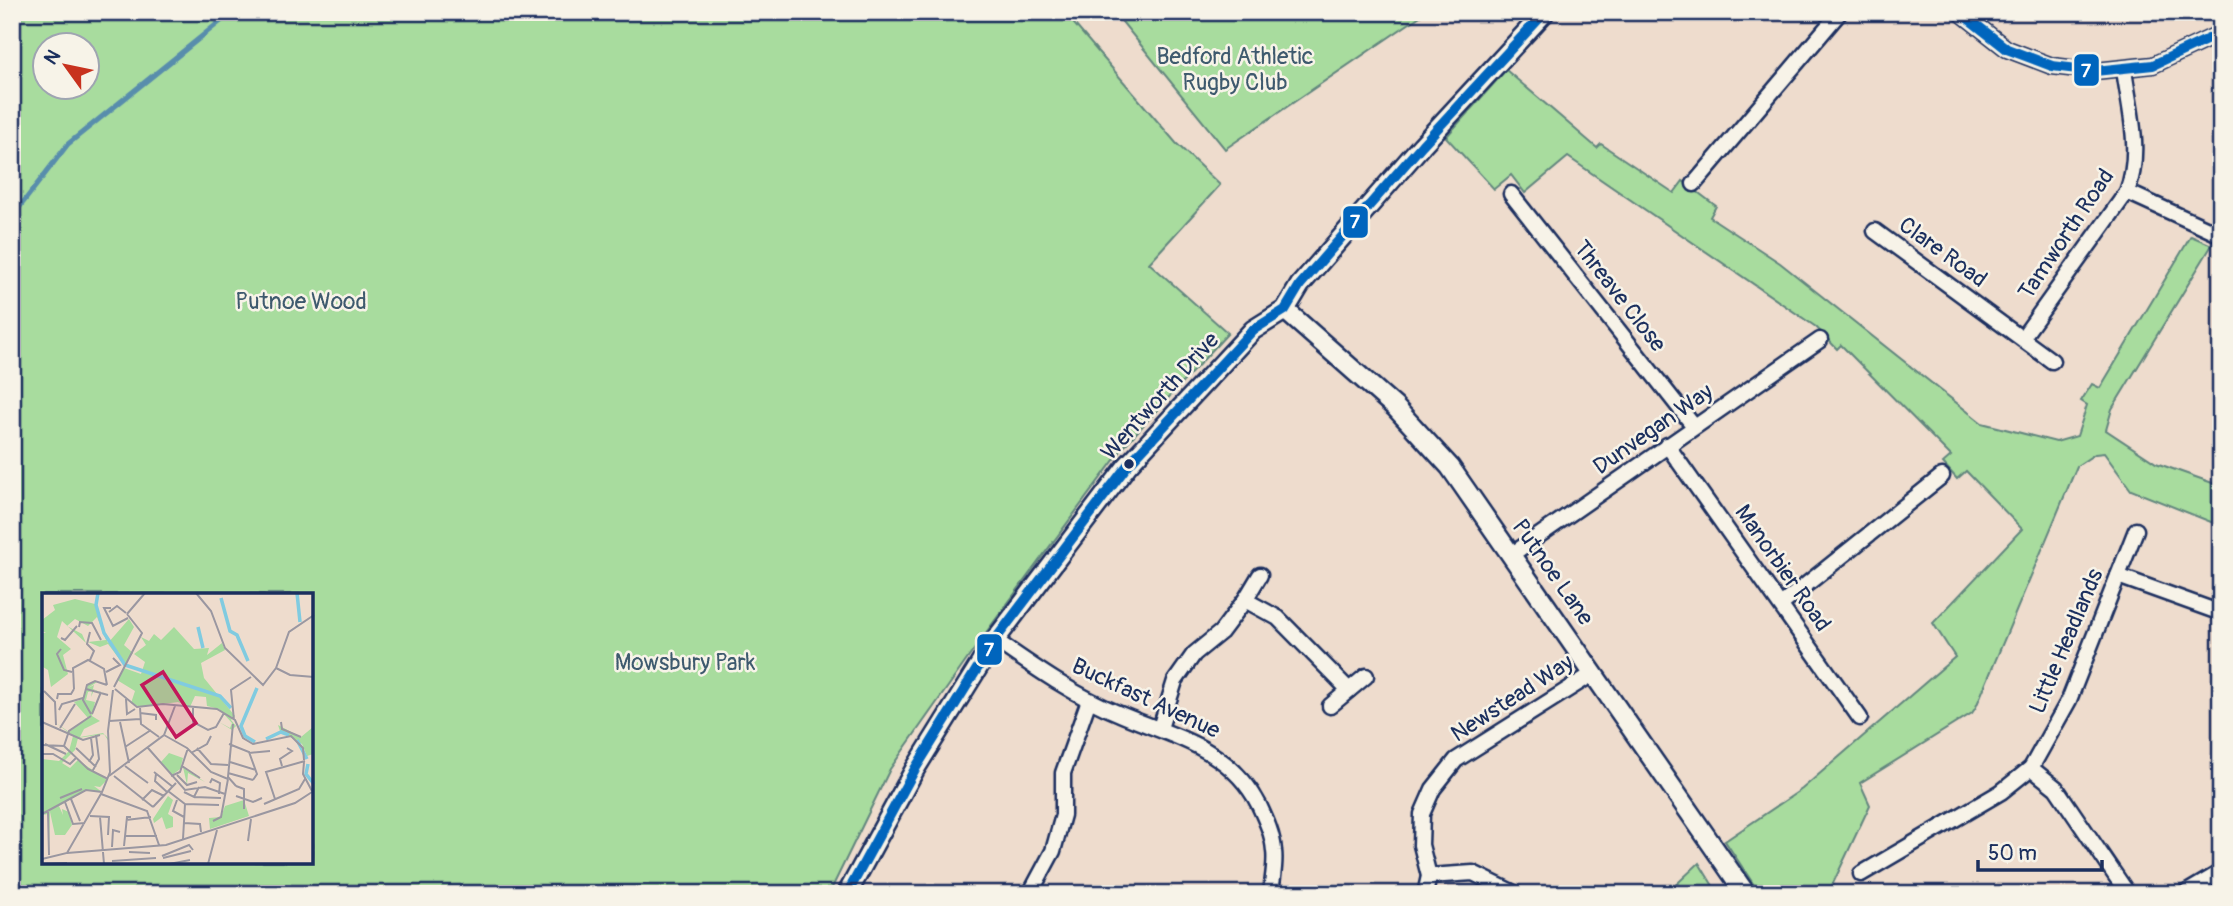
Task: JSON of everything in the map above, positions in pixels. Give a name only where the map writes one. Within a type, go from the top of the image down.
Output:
[{"type":"street","name":"Wentworth Drive","points":[[847,894],[915,769],[995,640],[1128,466],[1253,330],[1285,310],[1300,285],[1378,195],[1545,12]]},
{"type":"street","points":[[1694,184],[1839,12]]},
{"type":"street","points":[[1960,12],[2007,49],[2052,66],[2095,71],[2153,65],[2221,33]]},
{"type":"street","name":"Tamworth Road","points":[[2023,337],[2127,192],[2136,153],[2124,70]]},
{"type":"street","points":[[2127,192],[2221,235]]},
{"type":"street","name":"Threave Close","points":[[1511,194],[1693,425]]},
{"type":"street","name":"Clare Road","points":[[1875,231],[2052,360]]},
{"type":"street","name":"Putnoe Lane","points":[[1285,310],[1395,407],[1450,467],[1746,894]]},
{"type":"street","name":"Dunvegan Way","points":[[1511,555],[1693,425],[1746,394],[1819,340]]},
{"type":"street","name":"Manorbier Road","points":[[1667,445],[1782,604],[1860,718]]},
{"type":"street","points":[[1782,604],[1942,476]]},
{"type":"street","name":"Little Headlands","points":[[1861,874],[2001,792],[2031,768],[2069,699],[2136,530]]},
{"type":"street","points":[[1160,728],[1175,681],[1194,654],[1220,632],[1260,575]]},
{"type":"street","points":[[2118,576],[2221,613]]},
{"type":"street","points":[[1245,600],[1278,618],[1349,690]]},
{"type":"street","name":"Buckfast Avenue","points":[[995,640],[1038,671],[1089,700],[1208,750],[1233,769],[1251,790],[1268,823],[1275,852],[1271,894]]},
{"type":"street","name":"Newstead Way","points":[[1425,894],[1429,876],[1421,845],[1422,814],[1433,789],[1457,760],[1594,673]]},
{"type":"street","points":[[1330,706],[1366,676]]},
{"type":"street","points":[[1032,890],[1053,850],[1063,815],[1063,773],[1089,700]]},
{"type":"street","points":[[2031,768],[2056,788],[2128,894]]},
{"type":"street","points":[[2184,894],[2221,872]]},
{"type":"street","points":[[1429,876],[1474,873],[1516,894]]},
{"type":"green space","points":[[12,12],[1064,12],[1176,143],[1220,185],[1149,263],[1228,333],[1126,444],[990,627],[890,769],[829,894],[12,894]]},
{"type":"green space","name":"Bedford Athletic Rugby Club","points":[[1114,12],[1426,12],[1225,149]]},
{"type":"green space","points":[[1506,70],[1597,148],[1601,144],[1674,193],[1683,181],[1716,206],[1710,217],[1780,263],[1982,423],[2056,442],[2077,436],[2087,405],[2081,401],[2092,384],[2100,388],[2191,236],[2212,245],[2112,409],[2106,430],[2156,463],[2221,486],[2221,526],[2131,490],[2104,453],[2095,454],[2077,466],[1976,707],[1972,713],[1860,783],[1870,805],[1828,894],[1760,894],[1725,841],[1802,789],[1955,657],[1933,623],[2022,529],[1966,471],[1957,479],[1943,463],[1951,456],[1841,345],[1837,349],[1816,327],[1568,157],[1525,193],[1511,175],[1494,189],[1446,137]]},
{"type":"green space","points":[[1699,863],[1718,894],[1666,894]]},
{"type":"waterway","points":[[12,217],[68,144],[232,12]]},
{"type":"transit line","name":"7","points":[[847,894],[915,769],[995,640],[1127,466],[1253,330],[1285,310],[1300,285],[1422,145],[1545,12]]},
{"type":"transit line","name":"7","points":[[1960,12],[2007,49],[2052,66],[2095,71],[2153,65],[2221,33]]},
{"type":"park label","name":"Putnoe Wood","points":[[301,301]]},
{"type":"park label","name":"Mowsbury Park","points":[[685,662]]}]
